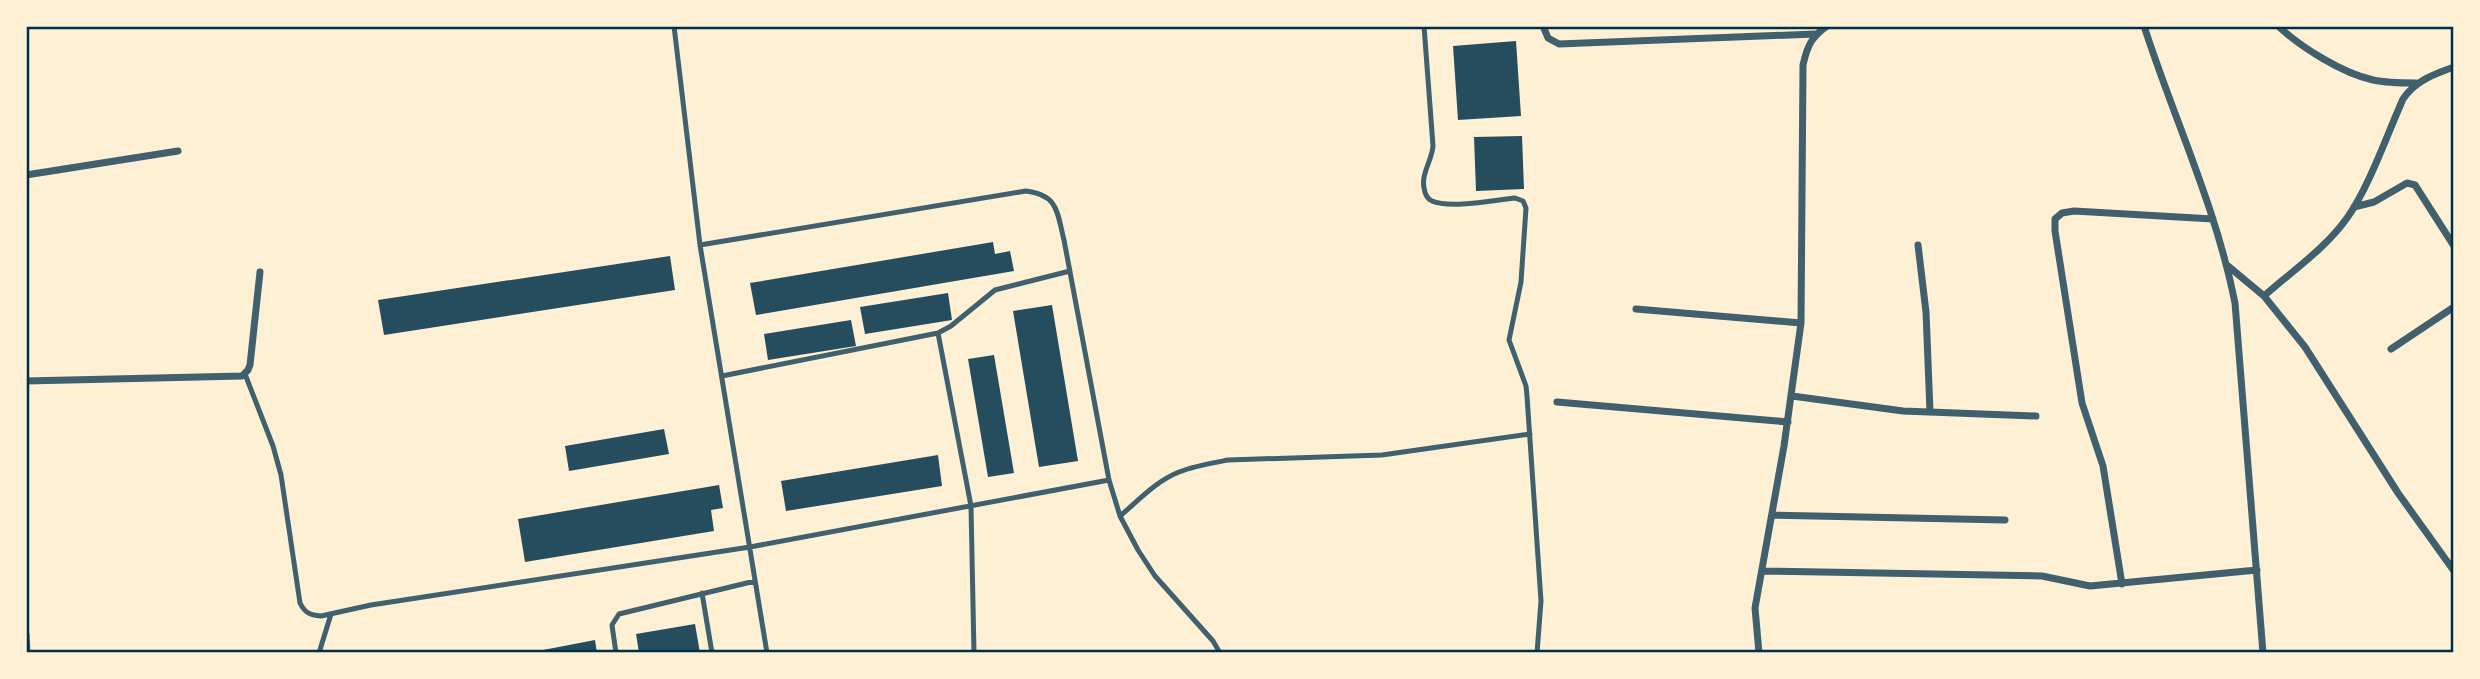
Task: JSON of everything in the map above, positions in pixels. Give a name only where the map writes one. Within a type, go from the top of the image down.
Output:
[{"type":"street","points":[[1543,26],[1548,38],[1559,44],[1815,34]]},
{"type":"street","points":[[1759,653],[1755,608],[1788,422],[1801,323],[1803,65],[1807,47],[1815,34],[1826,26]]},
{"type":"street","points":[[2144,26],[2228,266],[2235,303],[2263,653]]},
{"type":"street","points":[[2278,26],[2297,42],[2358,76],[2417,83]]},
{"type":"street","points":[[2264,296],[2337,230],[2354,207],[2403,99],[2417,83],[2454,67]]},
{"type":"street","points":[[26,175],[177,151]]},
{"type":"street","points":[[2354,207],[2374,202],[2407,183],[2413,183],[2454,246]]},
{"type":"street","points":[[2122,584],[2103,466],[2082,403],[2055,231],[2056,219],[2062,213],[2074,211],[2213,219]]},
{"type":"street","points":[[1918,245],[1926,312],[1930,412]]},
{"type":"street","points":[[2228,266],[2264,296],[2305,347],[2405,502],[2454,571]]},
{"type":"street","points":[[26,381],[232,377],[245,374],[250,365],[260,272]]},
{"type":"street","points":[[2392,349],[2454,307]]},
{"type":"street","points":[[1636,309],[1801,323]]},
{"type":"street","points":[[1792,396],[1843,405],[2036,416]]},
{"type":"street","points":[[1557,402],[1788,422]]},
{"type":"street","points":[[1772,515],[2005,520]]},
{"type":"street","points":[[1762,571],[2042,576],[2090,586],[2257,570]]},
{"type":"street","points":[[26,635],[27,653]]},
{"type":"lane","points":[[674,26],[700,245],[767,653]]},
{"type":"lane","points":[[1424,26],[1433,146],[1424,180],[1426,196],[1429,200],[1441,203],[1515,198],[1525,204],[1521,282],[1509,340],[1526,386],[1541,601],[1537,653]]},
{"type":"lane","points":[[700,245],[1026,191],[1047,196],[1054,203],[1070,271],[1109,480],[1119,516],[1155,576],[1213,641],[1220,653]]},
{"type":"lane","points":[[722,376],[938,333],[951,326],[995,290],[1070,271]]},
{"type":"lane","points":[[938,333],[971,506],[974,653]]},
{"type":"lane","points":[[245,374],[273,446],[281,475],[300,603],[307,613],[313,615],[750,547],[1109,480]]},
{"type":"lane","points":[[1119,516],[1163,480],[1180,471],[1228,460],[1382,455],[1530,434]]},
{"type":"lane","points":[[616,653],[612,625],[619,614],[755,581]]},
{"type":"lane","points":[[702,593],[712,653]]},
{"type":"lane","points":[[319,653],[331,614]]},
{"type":"building","points":[[1516,41],[1521,116],[1458,120],[1453,46]]},
{"type":"building","points":[[1522,136],[1524,189],[1476,191],[1474,137]]},
{"type":"building","points":[[993,242],[995,254],[1010,251],[1014,271],[756,315],[750,283]]},
{"type":"building","points":[[670,256],[675,290],[384,335],[378,300]]},
{"type":"building","points":[[948,293],[952,320],[865,334],[860,307]]},
{"type":"building","points":[[1052,305],[1078,461],[1039,467],[1013,311]]},
{"type":"building","points":[[851,320],[856,346],[768,360],[764,334]]},
{"type":"building","points":[[994,355],[1014,473],[988,477],[968,359]]},
{"type":"building","points":[[664,429],[669,454],[569,471],[565,446]]},
{"type":"building","points":[[938,455],[942,486],[786,511],[781,481]]},
{"type":"building","points":[[719,485],[723,508],[711,510],[714,531],[525,562],[518,519]]},
{"type":"building","points":[[695,624],[700,653],[639,653],[636,634]]},
{"type":"building","points":[[595,640],[597,653],[544,653],[543,650]]}]
